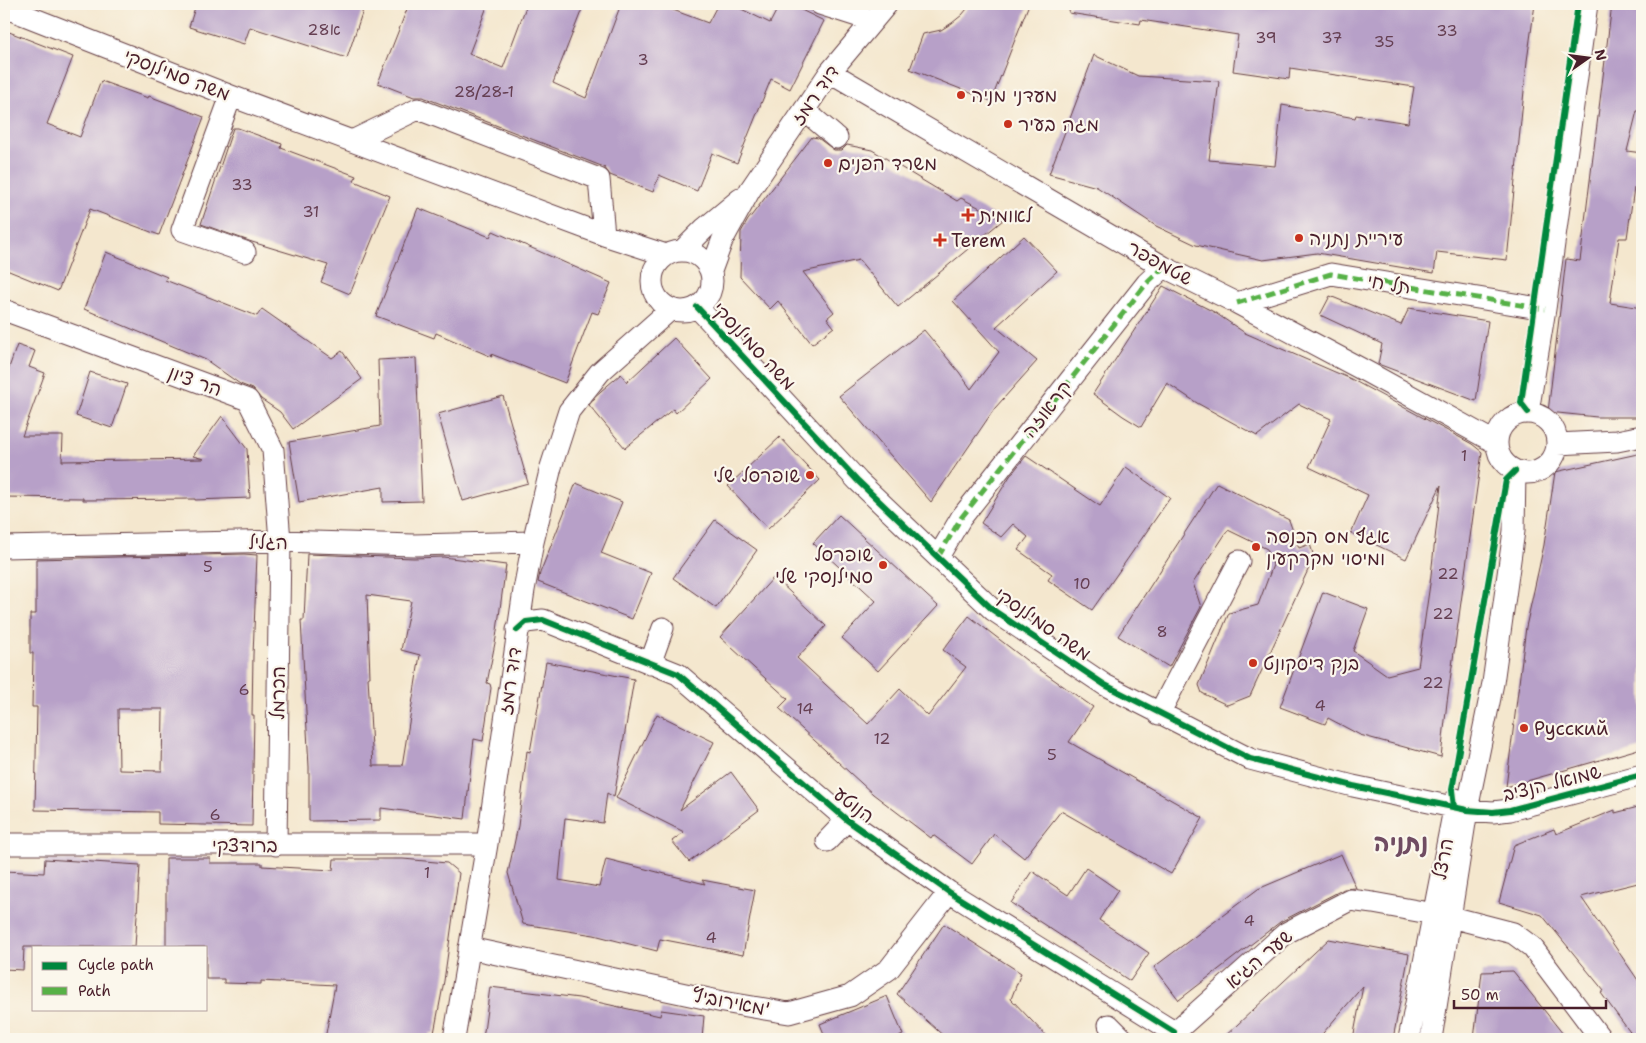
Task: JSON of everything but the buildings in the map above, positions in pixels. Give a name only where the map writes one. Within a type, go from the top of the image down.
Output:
[{"type":"street","points":[[820,4],[873,21]]},
{"type":"street","name":"דוד רמז","points":[[711,271],[722,241],[750,190],[830,72],[887,4]]},
{"type":"street","points":[[1528,412],[1545,309],[1587,4]]},
{"type":"street","name":"משה סמילנסקי","points":[[4,7],[231,96],[604,235],[674,253]]},
{"type":"street","name":"שטמפפר","points":[[830,72],[1164,267],[1236,303],[1496,443]]},
{"type":"street","points":[[231,96],[182,230],[245,252]]},
{"type":"street","points":[[352,141],[418,109],[599,179],[604,235]]},
{"type":"street","points":[[804,110],[837,138]]},
{"type":"street","name":"דוד רמז","points":[[674,253],[750,190]]},
{"type":"street","points":[[674,253],[697,254],[711,271],[711,292],[698,307],[684,311],[671,309],[657,297],[653,288],[654,270],[659,262],[674,253]]},
{"type":"street","name":"קראוזה","points":[[938,557],[961,518],[1147,284],[1164,267]]},
{"type":"street","name":"תל חי","points":[[1236,303],[1331,274],[1545,309]]},
{"type":"street","name":"משה סמילנסקי","points":[[698,307],[858,481],[993,610],[1105,685],[1250,759],[1353,786],[1461,808]]},
{"type":"street","name":"דוד רמז","points":[[454,1039],[487,844],[517,630],[532,542],[551,467],[569,411],[600,372],[671,309]]},
{"type":"street","name":"הר ציון","points":[[4,310],[248,400],[273,450],[280,541]]},
{"type":"street","points":[[1528,412],[1540,415],[1549,422],[1555,432],[1557,444],[1550,462],[1543,468],[1525,471],[1507,466],[1501,458],[1496,443],[1499,431],[1505,421],[1516,414],[1528,412]]},
{"type":"street","points":[[1557,444],[1617,441],[1642,436]]},
{"type":"street","name":"הרצל","points":[[1431,1039],[1442,916],[1473,735],[1494,683],[1514,531],[1525,471]]},
{"type":"street","name":"הגליל","points":[[4,547],[280,541],[414,545],[532,542]]},
{"type":"street","name":"הכרמל","points":[[276,845],[280,541]]},
{"type":"street","points":[[4,547],[4,564]]},
{"type":"street","points":[[1159,714],[1239,561]]},
{"type":"street","name":"הנוטע","points":[[517,630],[526,622],[543,620],[678,674],[847,820],[949,892],[1170,1036]]},
{"type":"street","points":[[650,664],[663,628]]},
{"type":"street","name":"שמואל הנציב","points":[[1461,808],[1493,812],[1510,810],[1642,776]]},
{"type":"street","points":[[827,841],[847,820]]},
{"type":"street","name":"ברודצקי","points":[[4,844],[487,844]]},
{"type":"street","name":"מאירוביץ'","points":[[469,948],[724,1002],[789,1013],[850,996],[889,969],[949,892]]},
{"type":"street","name":"שער הגיא","points":[[1170,1036],[1286,933],[1350,900],[1373,902],[1442,916],[1513,933],[1522,938],[1532,947],[1600,1039]]},
{"type":"street","name":"הרצל","points":[[1409,1039],[1442,916]]},
{"type":"marked path","points":[[938,557],[961,518],[1147,283],[1164,267]]},
{"type":"marked path","points":[[1237,303],[1331,274],[1545,309]]},
{"type":"cycle path","points":[[1528,412],[1521,403],[1578,4]]},
{"type":"cycle path","points":[[697,307],[858,481],[993,610],[1105,685],[1250,759],[1353,786],[1467,810],[1493,812],[1510,810],[1642,775]]},
{"type":"cycle path","points":[[1454,807],[1452,790],[1506,480],[1515,471]]},
{"type":"cycle path","points":[[517,630],[526,622],[543,620],[678,674],[847,820],[949,892],[1174,1032]]},
{"type":"place","name":"מעדני מניה","points":[[961,95]]},
{"type":"place","name":"מגה בעיר","points":[[1008,124]]},
{"type":"place","name":"משרד הפנים","points":[[828,163]]},
{"type":"place","name":"לאומית","points":[[968,215]]},
{"type":"place","name":"עיריית נתניה","points":[[1299,238]]},
{"type":"place","name":"Terem","points":[[940,240]]},
{"type":"place","name":"שופרסל שלי","points":[[810,475]]},
{"type":"place","name":"אגף מס הכנסה ומיסוי מקרקעין","points":[[1256,547]]},
{"type":"place","name":"שופרסל סמילנסקי שלי","points":[[883,565]]},
{"type":"place","name":"בנק דיסקונט","points":[[1253,663]]},
{"type":"place","name":"Русский","points":[[1524,728]]},
{"type":"district","name":"נתניה","points":[[1401,843]]}]
